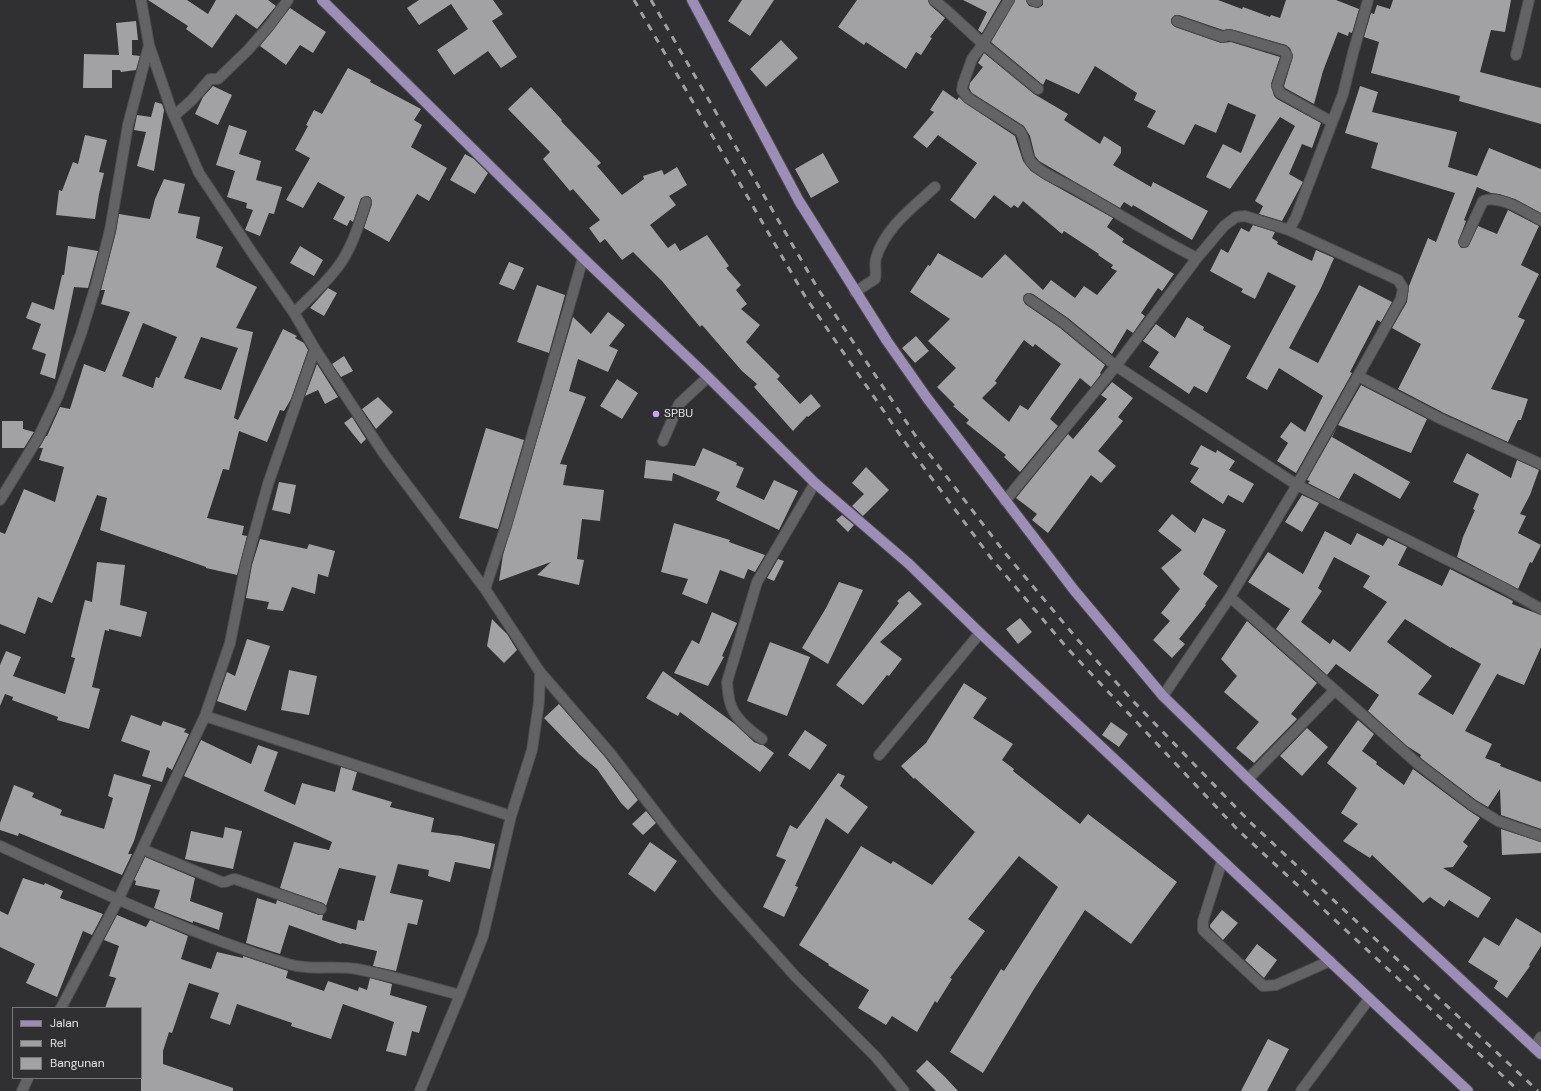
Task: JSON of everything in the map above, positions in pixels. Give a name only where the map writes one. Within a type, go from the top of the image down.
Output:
[{"type":"main road","points":[[322,0],[583,258],[708,377],[815,482],[909,564],[980,633],[1468,1091]]},
{"type":"main road","points":[[692,0],[799,201],[887,341],[927,398],[1074,590],[1163,696],[1363,889],[1537,1051]]},
{"type":"street","points":[[141,0],[149,45],[174,116],[199,173],[294,313],[315,349],[384,454],[485,589],[540,672],[610,753],[673,835],[719,891],[795,976],[876,1057],[904,1091]]},
{"type":"street","points":[[174,116],[192,100],[210,80],[218,79],[248,50],[269,26],[288,0]]},
{"type":"street","points":[[934,0],[983,44],[1038,89]]},
{"type":"street","points":[[1009,0],[983,44],[972,58],[963,84],[964,94],[1020,131],[1024,137],[1031,162],[1050,176],[1165,242],[1197,258]]},
{"type":"street","points":[[1289,230],[1296,217],[1343,94],[1368,0]]},
{"type":"street","points":[[1516,55],[1529,0]]},
{"type":"street","points":[[1177,21],[1223,37],[1228,35],[1233,36],[1284,51],[1287,56],[1277,86],[1280,93],[1332,122]]},
{"type":"street","points":[[0,500],[38,438],[58,396],[81,334],[96,285],[110,230],[128,125],[149,45]]},
{"type":"street","points":[[856,292],[875,279],[876,258],[891,230],[935,187]]},
{"type":"street","points":[[1464,242],[1482,201],[1488,199],[1495,199],[1507,203],[1541,220]]},
{"type":"street","points":[[294,313],[339,266],[359,224],[366,202]]},
{"type":"street","points":[[1005,501],[1116,366],[1197,258],[1224,226],[1236,217],[1245,216],[1289,230],[1398,280],[1403,288],[1401,299],[1297,485],[1230,597],[1163,696]]},
{"type":"street","points":[[485,589],[506,526],[583,258]]},
{"type":"street","points":[[1029,298],[1064,323],[1116,366],[1297,485],[1504,588],[1541,609]]},
{"type":"street","points":[[62,1007],[118,900],[205,716],[230,643],[246,563],[268,484],[315,349]]},
{"type":"street","points":[[1358,376],[1441,419],[1541,464]]},
{"type":"street","points":[[663,441],[679,404],[708,377]]},
{"type":"street","points":[[762,739],[753,732],[732,710],[727,682],[757,582],[815,482]]},
{"type":"street","points":[[1230,597],[1334,691],[1418,764],[1472,805],[1498,821],[1541,836]]},
{"type":"street","points":[[879,755],[980,633]]},
{"type":"street","points":[[420,1091],[483,936],[510,816],[532,750],[538,708],[540,672]]},
{"type":"street","points":[[1248,779],[1334,691]]},
{"type":"street","points":[[205,716],[510,816]]},
{"type":"street","points":[[0,846],[118,900],[210,938],[288,964],[313,968],[356,969],[460,995]]},
{"type":"street","points":[[142,849],[222,882],[227,883],[231,879],[235,879],[320,909]]},
{"type":"street","points":[[1222,861],[1203,921],[1203,930],[1263,986],[1276,985],[1330,962]]},
{"type":"street","points":[[1301,1091],[1370,999]]},
{"type":"street","points":[[1537,1051],[1541,1037]]},
{"type":"street","points":[[22,1091],[28,1079]]},
{"type":"building","points":[[148,0],[187,0],[208,14],[216,0],[268,0],[276,6],[257,29],[236,14],[212,48],[186,29],[188,26]]},
{"type":"building","points":[[419,0],[493,0],[503,14],[492,21],[517,57],[501,68],[488,51],[454,75],[437,50],[468,29],[451,4],[419,25],[407,8]]},
{"type":"building","points":[[742,0],[774,0],[750,36],[728,21]]},
{"type":"building","points":[[857,0],[928,0],[930,5],[945,18],[930,37],[932,38],[921,55],[916,52],[906,69],[866,42],[864,45],[838,27]]},
{"type":"building","points":[[963,0],[1001,0],[982,33],[978,30],[987,12]]},
{"type":"building","points":[[1015,0],[1026,0],[1029,6],[1038,8],[1043,5],[1043,0],[1218,0],[1242,9],[1243,7],[1270,17],[1271,15],[1280,18],[1286,0],[1336,0],[1359,9],[1352,33],[1349,32],[1348,36],[1338,32],[1323,71],[1314,104],[1285,88],[1284,86],[1293,56],[1290,48],[1286,45],[1234,30],[1223,30],[1179,15],[1175,15],[1171,19],[1171,23],[1175,27],[1221,43],[1231,42],[1280,57],[1271,84],[1274,96],[1321,123],[1312,148],[1302,144],[1289,174],[1303,182],[1282,221],[1259,214],[1263,206],[1255,201],[1295,126],[1280,117],[1230,189],[1206,177],[1223,144],[1241,153],[1256,115],[1228,103],[1216,133],[1195,124],[1184,145],[1147,127],[1156,111],[1134,100],[1137,93],[1095,66],[1079,94],[1046,79],[1043,85],[991,42]]},
{"type":"building","points":[[1393,0],[1511,0],[1505,32],[1491,30],[1480,72],[1541,88],[1541,124],[1459,101],[1460,96],[1371,73],[1379,42],[1364,37],[1371,13],[1374,14],[1377,5],[1390,9]]},
{"type":"building","points":[[290,8],[326,32],[313,53],[300,45],[286,65],[260,46]]},
{"type":"building","points":[[136,21],[138,40],[132,40],[132,55],[140,56],[136,70],[121,72],[120,70],[112,70],[112,88],[83,88],[84,54],[119,55],[116,23]]},
{"type":"building","points":[[781,40],[798,58],[766,87],[750,69]]},
{"type":"building","points":[[984,53],[1034,94],[1068,114],[1064,120],[1100,144],[1104,136],[1121,147],[1121,153],[1113,165],[1151,187],[1153,182],[1208,211],[1192,240],[1133,205],[1132,207],[1124,202],[1120,208],[1039,161],[1035,156],[1030,136],[1024,126],[972,93],[969,88],[970,83],[983,67],[978,63]]},
{"type":"building","points":[[348,68],[371,80],[370,82],[421,109],[414,120],[422,125],[411,147],[447,168],[429,201],[417,194],[389,242],[364,228],[372,204],[371,198],[368,196],[361,198],[353,222],[350,220],[347,226],[333,219],[345,197],[318,182],[303,208],[286,200],[310,158],[295,150],[308,126],[306,125],[314,110],[322,114]]},
{"type":"building","points":[[213,86],[232,95],[218,125],[195,114],[203,97]]},
{"type":"building","points":[[1360,86],[1378,92],[1372,112],[1457,132],[1448,167],[1477,176],[1489,148],[1541,169],[1541,213],[1515,199],[1491,193],[1477,187],[1464,220],[1466,221],[1458,242],[1461,248],[1468,247],[1478,226],[1497,234],[1508,210],[1539,226],[1521,265],[1539,274],[1518,317],[1525,320],[1491,389],[1528,399],[1521,420],[1518,420],[1508,442],[1444,413],[1398,389],[1421,344],[1392,328],[1407,302],[1409,286],[1428,238],[1436,242],[1455,193],[1371,168],[1378,143],[1345,133]]},
{"type":"building","points":[[531,87],[601,163],[597,166],[622,195],[644,179],[643,176],[662,170],[664,175],[677,167],[687,185],[669,196],[676,205],[650,225],[668,248],[675,243],[680,251],[707,235],[729,266],[726,268],[741,285],[736,290],[747,304],[741,309],[760,325],[746,342],[780,376],[777,379],[800,404],[811,394],[821,406],[808,417],[807,416],[793,431],[754,387],[757,384],[742,371],[702,325],[700,327],[662,281],[633,252],[622,260],[605,239],[600,243],[589,228],[600,220],[573,189],[570,191],[543,159],[550,152],[508,109]]},
{"type":"building","points":[[943,90],[957,100],[959,97],[965,103],[1015,136],[1023,161],[1031,171],[1113,218],[1107,227],[1124,239],[1122,242],[1174,274],[1162,291],[1158,288],[1141,313],[1145,316],[1133,333],[1127,329],[1112,354],[1068,318],[1033,294],[1029,293],[1024,295],[1023,299],[1025,304],[1060,328],[1105,365],[1100,373],[1101,374],[1091,387],[1080,378],[1050,419],[1058,426],[1020,472],[1004,457],[1006,455],[966,423],[969,420],[953,406],[955,405],[937,387],[956,368],[928,341],[950,319],[910,292],[938,253],[982,278],[1005,254],[1043,290],[1051,280],[1075,298],[1084,286],[1097,295],[1117,271],[1111,268],[1113,265],[1098,255],[1099,254],[1064,231],[1062,234],[1023,201],[1018,208],[1014,205],[1011,208],[994,195],[975,219],[950,200],[977,163],[938,135],[927,148],[913,137],[934,112],[930,110]],"holes":[[[1024,340],[1033,347],[1035,344],[1061,364],[1028,410],[1020,405],[1009,422],[982,398],[997,383],[995,381]]]},
{"type":"building","points":[[155,102],[162,104],[164,110],[154,171],[137,166],[146,132],[134,130],[137,115],[151,117]]},
{"type":"building","points":[[229,125],[247,131],[239,154],[261,161],[256,180],[282,187],[274,214],[269,213],[260,236],[245,230],[253,210],[246,208],[247,203],[227,197],[235,171],[216,165]]},
{"type":"building","points":[[85,135],[107,140],[99,172],[104,173],[95,219],[56,215],[59,190],[62,191],[73,162],[78,164]]},
{"type":"building","points":[[823,153],[839,182],[811,198],[795,169]]},
{"type":"building","points":[[465,154],[474,159],[488,173],[475,194],[450,180]]},
{"type":"building","points":[[164,179],[185,184],[178,213],[200,217],[196,238],[223,247],[216,267],[257,287],[236,328],[253,332],[234,418],[238,420],[283,329],[297,336],[295,338],[304,343],[308,350],[291,399],[284,411],[280,410],[267,442],[239,431],[229,470],[223,469],[207,518],[244,526],[242,535],[247,536],[237,575],[206,568],[100,530],[107,498],[97,495],[52,603],[38,597],[25,634],[0,624],[0,532],[5,534],[24,489],[55,502],[64,467],[39,460],[43,448],[39,448],[47,436],[60,407],[70,409],[84,364],[105,372],[130,312],[101,304],[105,290],[101,290],[116,232],[119,214],[150,219],[155,199]],"holes":[[[143,323],[177,337],[159,378],[156,377],[153,388],[122,376]],[[201,337],[238,348],[221,390],[184,378]]]},
{"type":"building","points":[[1253,225],[1275,232],[1272,238],[1278,242],[1277,244],[1312,261],[1316,250],[1334,258],[1321,288],[1289,348],[1318,363],[1359,285],[1392,302],[1381,322],[1377,320],[1350,372],[1352,373],[1296,473],[1277,461],[1288,443],[1280,437],[1291,422],[1305,432],[1323,396],[1279,368],[1267,390],[1246,378],[1296,286],[1268,272],[1255,299],[1241,292],[1243,289],[1210,271],[1221,249],[1228,253],[1241,228],[1249,232]]},
{"type":"building","points":[[68,246],[98,251],[88,288],[74,287],[55,379],[40,374],[46,354],[32,349],[41,324],[26,318],[32,302],[54,310],[62,275],[64,275]]},
{"type":"building","points":[[300,246],[323,260],[314,276],[290,263]]},
{"type":"building","points":[[509,262],[524,268],[514,290],[499,284]]},
{"type":"building","points":[[537,285],[565,295],[549,353],[517,342]]},
{"type":"building","points":[[328,288],[337,293],[324,316],[310,308]]},
{"type":"building","points":[[608,312],[625,325],[609,346],[618,350],[608,372],[578,359],[569,391],[586,397],[560,464],[567,465],[563,485],[604,490],[600,521],[582,519],[577,559],[584,560],[579,585],[537,575],[551,562],[499,581],[503,555],[573,317],[591,334]]},
{"type":"building","points":[[1187,317],[1204,327],[1203,330],[1231,346],[1207,393],[1194,386],[1189,394],[1149,367],[1159,352],[1143,341],[1156,324],[1175,338]]},
{"type":"building","points":[[916,336],[929,351],[915,363],[902,348]]},
{"type":"building","points":[[344,356],[353,371],[341,377],[332,364]]},
{"type":"building","points":[[317,364],[338,397],[325,404],[318,390],[305,396]]},
{"type":"building","points":[[617,379],[638,393],[622,419],[600,406]]},
{"type":"building","points":[[1112,382],[1133,398],[1118,417],[1123,421],[1098,451],[1116,466],[1101,483],[1091,475],[1048,533],[1032,520],[1037,514],[1016,498],[1068,434],[1073,439],[1107,399],[1101,395]]},
{"type":"building","points":[[1361,385],[1427,419],[1411,453],[1338,425]]},
{"type":"building","points":[[378,397],[393,412],[376,429],[362,409]]},
{"type":"building","points":[[352,417],[366,439],[361,444],[344,423]]},
{"type":"building","points":[[2,421],[23,421],[23,429],[34,432],[24,448],[2,448]]},
{"type":"building","points":[[1337,427],[1332,437],[1410,482],[1400,499],[1354,473],[1339,499],[1308,483],[1310,481],[1307,480]]},
{"type":"building","points":[[486,428],[524,440],[498,529],[459,518]]},
{"type":"building","points":[[1201,445],[1216,453],[1217,450],[1235,461],[1229,470],[1254,484],[1243,503],[1228,495],[1223,504],[1190,482],[1199,468],[1190,464]]},
{"type":"building","points":[[703,448],[737,463],[736,465],[744,468],[736,487],[764,500],[774,480],[798,491],[779,530],[716,500],[720,492],[673,473],[672,481],[644,478],[646,460],[695,466]]},
{"type":"building","points":[[1467,453],[1511,478],[1517,460],[1539,470],[1530,495],[1520,514],[1526,516],[1518,533],[1541,545],[1532,563],[1530,562],[1518,589],[1457,557],[1463,537],[1475,510],[1473,509],[1479,494],[1453,482]]},
{"type":"building","points":[[866,467],[889,490],[863,516],[852,506],[864,494],[852,483]]},
{"type":"building","points":[[279,482],[296,485],[290,514],[272,510]]},
{"type":"building","points":[[1302,495],[1319,503],[1302,532],[1285,522]]},
{"type":"building","points":[[1172,514],[1195,533],[1203,518],[1226,530],[1203,574],[1218,586],[1205,604],[1206,605],[1179,639],[1185,644],[1172,658],[1153,640],[1170,621],[1161,613],[1180,589],[1161,568],[1182,550],[1158,531]]},
{"type":"building","points":[[842,515],[854,525],[848,532],[836,520]]},
{"type":"building","points":[[674,523],[730,540],[729,542],[765,555],[755,572],[748,569],[744,579],[720,570],[707,604],[682,594],[688,579],[661,572]]},
{"type":"building","points":[[1325,531],[1351,545],[1357,533],[1383,546],[1388,538],[1407,547],[1398,565],[1442,586],[1450,569],[1513,601],[1512,604],[1541,615],[1541,647],[1524,685],[1497,674],[1465,731],[1492,744],[1485,758],[1501,764],[1500,766],[1541,782],[1541,829],[1501,815],[1500,789],[1488,807],[1476,800],[1422,759],[1420,757],[1421,755],[1407,746],[1368,711],[1379,695],[1336,664],[1327,675],[1276,629],[1290,609],[1248,582],[1268,552],[1303,574]],"holes":[[[1334,557],[1370,576],[1363,587],[1387,602],[1350,652],[1333,639],[1330,644],[1301,622],[1322,591],[1318,588]],[[1405,619],[1451,648],[1481,664],[1453,715],[1418,694],[1432,676],[1387,642]]]},
{"type":"building","points":[[260,539],[307,549],[309,544],[335,551],[328,577],[318,574],[315,594],[292,587],[283,611],[267,609],[269,602],[246,598],[252,565]]},
{"type":"building","points":[[778,559],[784,561],[774,581],[767,578]]},
{"type":"building","points":[[97,562],[125,565],[120,605],[147,612],[141,637],[109,629],[109,631],[105,630],[92,687],[100,689],[89,729],[57,720],[58,717],[12,700],[13,697],[5,694],[0,706],[0,665],[6,651],[21,657],[13,676],[65,694],[75,658],[71,657],[85,600],[92,602]]},
{"type":"building","points":[[839,582],[863,590],[828,664],[802,648],[826,608]]},
{"type":"building","points":[[909,591],[922,604],[880,642],[902,659],[863,705],[836,685],[899,603],[897,601]]},
{"type":"building","points":[[712,612],[737,623],[722,656],[724,657],[708,686],[674,673],[692,640],[699,644]]},
{"type":"building","points":[[1020,618],[1032,632],[1018,644],[1006,629]]},
{"type":"building","points":[[492,619],[507,634],[517,650],[504,663],[487,646]]},
{"type":"building","points":[[1247,621],[1317,683],[1291,714],[1297,719],[1254,763],[1236,748],[1259,722],[1224,692],[1237,676],[1221,659]]},
{"type":"building","points":[[247,639],[270,646],[246,711],[217,701],[227,672],[235,676]]},
{"type":"building","points":[[770,642],[810,657],[787,716],[747,701]]},
{"type":"building","points":[[289,670],[317,676],[309,715],[281,710]]},
{"type":"building","points":[[663,671],[735,724],[754,742],[763,745],[774,753],[760,772],[680,712],[678,716],[646,698]]},
{"type":"building","points":[[964,683],[987,698],[973,718],[1013,744],[1002,760],[1014,769],[1013,771],[1080,824],[1088,814],[1177,882],[1131,944],[1085,910],[1034,989],[983,1073],[950,1052],[1001,969],[1004,971],[1058,887],[1019,856],[968,919],[985,931],[950,978],[952,979],[937,1003],[935,1001],[917,1032],[892,1016],[886,1025],[858,1008],[869,990],[799,945],[861,846],[891,864],[893,861],[932,885],[975,832],[901,766],[926,743]]},
{"type":"building","points":[[559,704],[605,757],[638,800],[628,810],[621,803],[597,769],[579,754],[544,718]]},
{"type":"building","points":[[131,715],[161,726],[163,721],[186,729],[184,732],[189,734],[172,770],[167,767],[162,782],[142,776],[150,751],[121,741]]},
{"type":"building","points":[[1358,720],[1374,734],[1362,751],[1377,762],[1376,764],[1404,785],[1413,769],[1480,818],[1463,842],[1468,846],[1453,867],[1443,868],[1491,898],[1478,918],[1449,900],[1444,907],[1430,897],[1423,903],[1372,855],[1370,858],[1343,841],[1358,824],[1341,813],[1357,788],[1327,763]]},
{"type":"building","points":[[1111,722],[1128,734],[1119,747],[1102,735]]},
{"type":"building","points":[[1307,728],[1328,747],[1302,776],[1280,756]]},
{"type":"building","points":[[805,730],[827,745],[810,770],[788,755]]},
{"type":"building","points":[[201,740],[251,764],[258,745],[278,752],[264,791],[295,805],[302,783],[335,792],[341,767],[357,772],[352,790],[392,802],[390,807],[434,818],[431,832],[461,836],[495,844],[490,869],[455,862],[450,882],[428,876],[429,870],[398,864],[390,893],[423,900],[417,925],[408,923],[396,971],[373,966],[377,951],[341,944],[289,925],[280,954],[246,943],[257,898],[276,904],[277,900],[319,915],[323,915],[322,920],[356,930],[358,920],[364,921],[376,876],[339,868],[326,906],[323,903],[280,888],[294,842],[329,850],[332,842],[184,776]]},
{"type":"building","points":[[838,773],[845,776],[840,786],[868,807],[848,834],[826,818],[795,886],[798,887],[784,917],[763,907],[786,860],[776,856],[790,825],[797,829]]},
{"type":"building","points":[[114,774],[151,785],[134,841],[128,854],[132,854],[122,875],[19,833],[18,836],[0,830],[0,823],[14,785],[34,793],[32,797],[62,810],[60,815],[104,829],[113,798],[108,796]]},
{"type":"building","points":[[646,811],[656,823],[643,835],[632,824]]},
{"type":"building","points":[[225,827],[242,831],[233,869],[185,859],[191,831],[223,838]]},
{"type":"building","points":[[1501,829],[1541,842],[1541,853],[1502,855]]},
{"type":"building","points":[[650,842],[677,861],[655,892],[628,874]]},
{"type":"building","points":[[145,857],[195,878],[190,901],[223,913],[219,930],[193,921],[193,923],[154,908],[160,890],[135,885],[136,881],[134,880]]},
{"type":"building","points":[[23,878],[44,885],[45,883],[63,891],[60,898],[103,914],[92,935],[83,931],[57,997],[26,983],[35,964],[0,947],[0,911],[8,915]]},
{"type":"building","points":[[1222,910],[1238,923],[1223,940],[1210,927]]},
{"type":"building","points":[[117,915],[146,927],[150,920],[188,936],[181,959],[211,969],[217,952],[243,958],[243,956],[288,971],[286,978],[324,991],[328,981],[358,991],[359,987],[367,990],[370,978],[392,984],[390,995],[427,1006],[419,1033],[412,1031],[406,1056],[386,1051],[394,1022],[343,1004],[331,1039],[291,1026],[292,1023],[237,1004],[230,1025],[210,1018],[219,993],[189,983],[172,1033],[169,1032],[163,1051],[163,1064],[233,1088],[233,1091],[141,1091],[142,1007],[105,1007],[116,978],[109,976],[119,946],[104,940]]},
{"type":"building","points":[[1516,918],[1541,933],[1541,946],[1529,965],[1530,966],[1507,998],[1494,988],[1498,981],[1468,962],[1484,937],[1499,946]]},
{"type":"building","points":[[1257,944],[1277,960],[1264,978],[1245,960]]},
{"type":"building","points":[[1268,1039],[1289,1049],[1267,1091],[1241,1091]]},
{"type":"building","points":[[927,1060],[958,1091],[936,1091],[916,1071]]},
{"type":"railway","points":[[634,0],[806,298],[907,445],[991,558],[1068,649],[1237,829],[1519,1091]]},
{"type":"railway","points":[[651,0],[818,289],[917,438],[1005,553],[1078,640],[1133,701],[1250,822],[1538,1091]]},
{"type":"place","name":"SPBU","points":[[656,414]]}]
